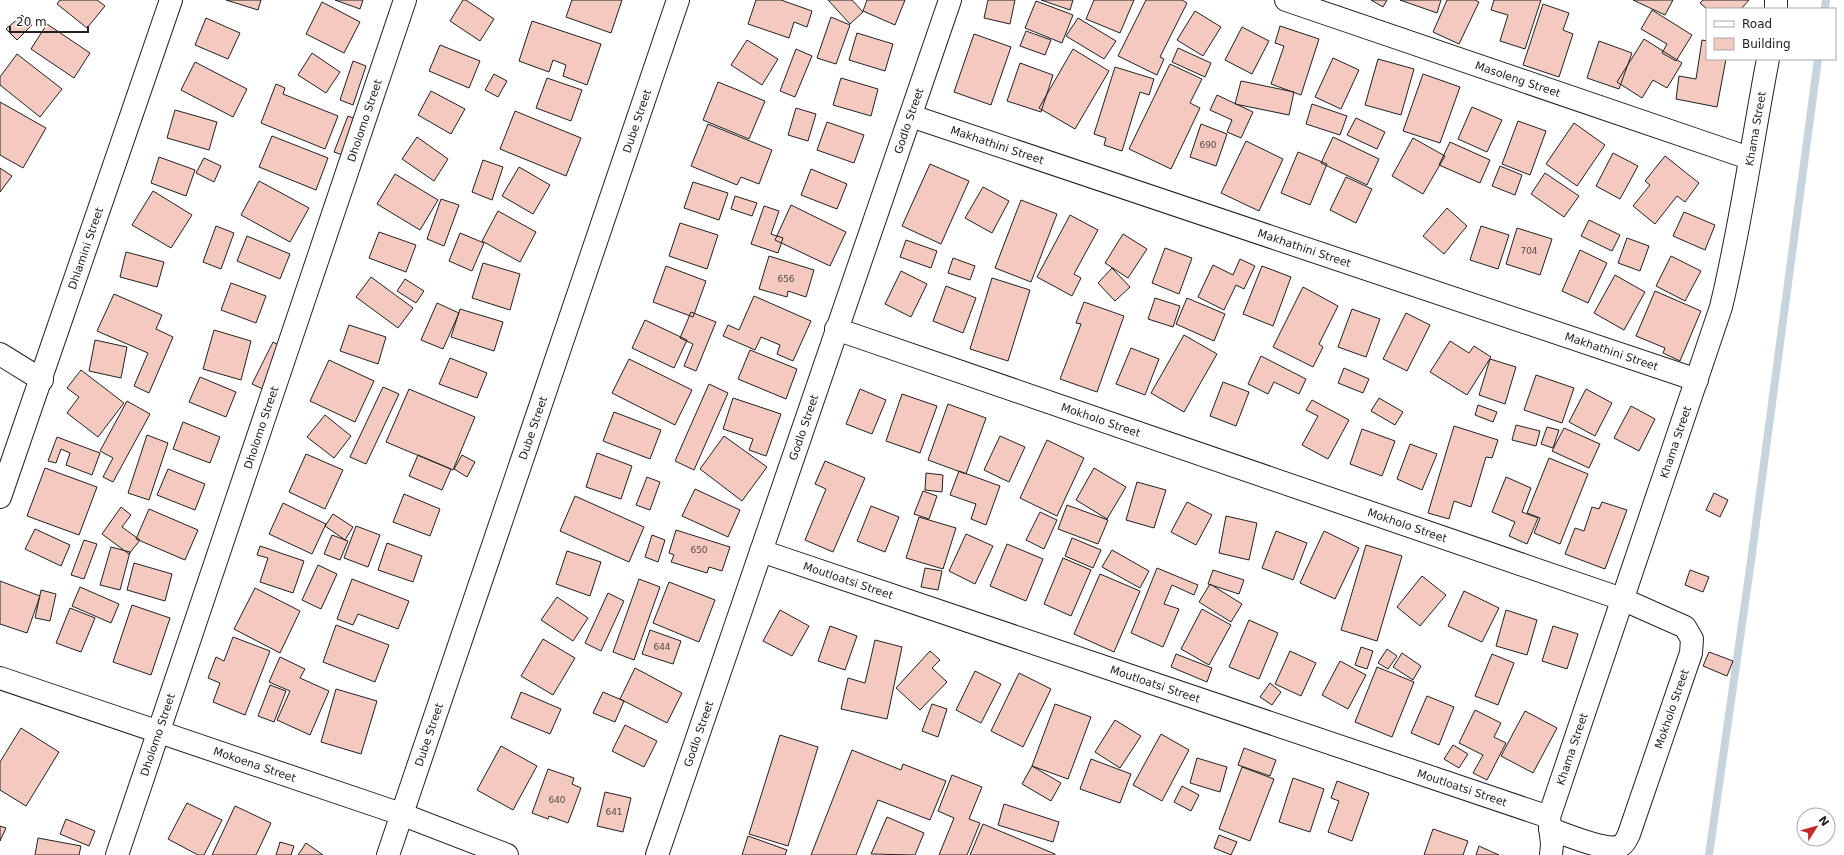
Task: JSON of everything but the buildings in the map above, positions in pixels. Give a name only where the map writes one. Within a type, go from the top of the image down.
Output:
[{"type":"street","name":"Dhlamini Street","points":[[0,496],[42,380],[171,0]]},
{"type":"street","name":"Dholomo Street","points":[[117,855],[404,0]]},
{"type":"street","name":"Dube Street","points":[[388,855],[678,0]]},
{"type":"street","name":"Godlo Street","points":[[657,855],[950,0]]},
{"type":"street","name":"Masoleng Street","points":[[1286,0],[1749,158]]},
{"type":"street","name":"Khama Street","points":[[1549,823],[1622,599],[1698,380],[1721,307],[1735,248],[1749,158],[1768,60]]},
{"type":"street","name":"Makhathini Street","points":[[911,116],[1698,380]]},
{"type":"street","name":"Mokholo Street","points":[[836,329],[1622,599],[1686,627],[1692,639],[1691,654],[1629,834],[1624,842],[1620,846],[1613,847],[1600,845],[1549,823]]},
{"type":"street","points":[[0,354],[42,380]]},
{"type":"street","name":"Moutloatsi Street","points":[[761,551],[1549,823]]},
{"type":"street","name":"Mokoena Street","points":[[0,678],[401,814],[507,855]]},
{"type":"street","points":[[1549,823],[1551,855]]},
{"type":"waterway","points":[[1825,8],[1826,0]]},
{"type":"waterway","points":[[1709,855],[1750,568],[1818,60]]}]
